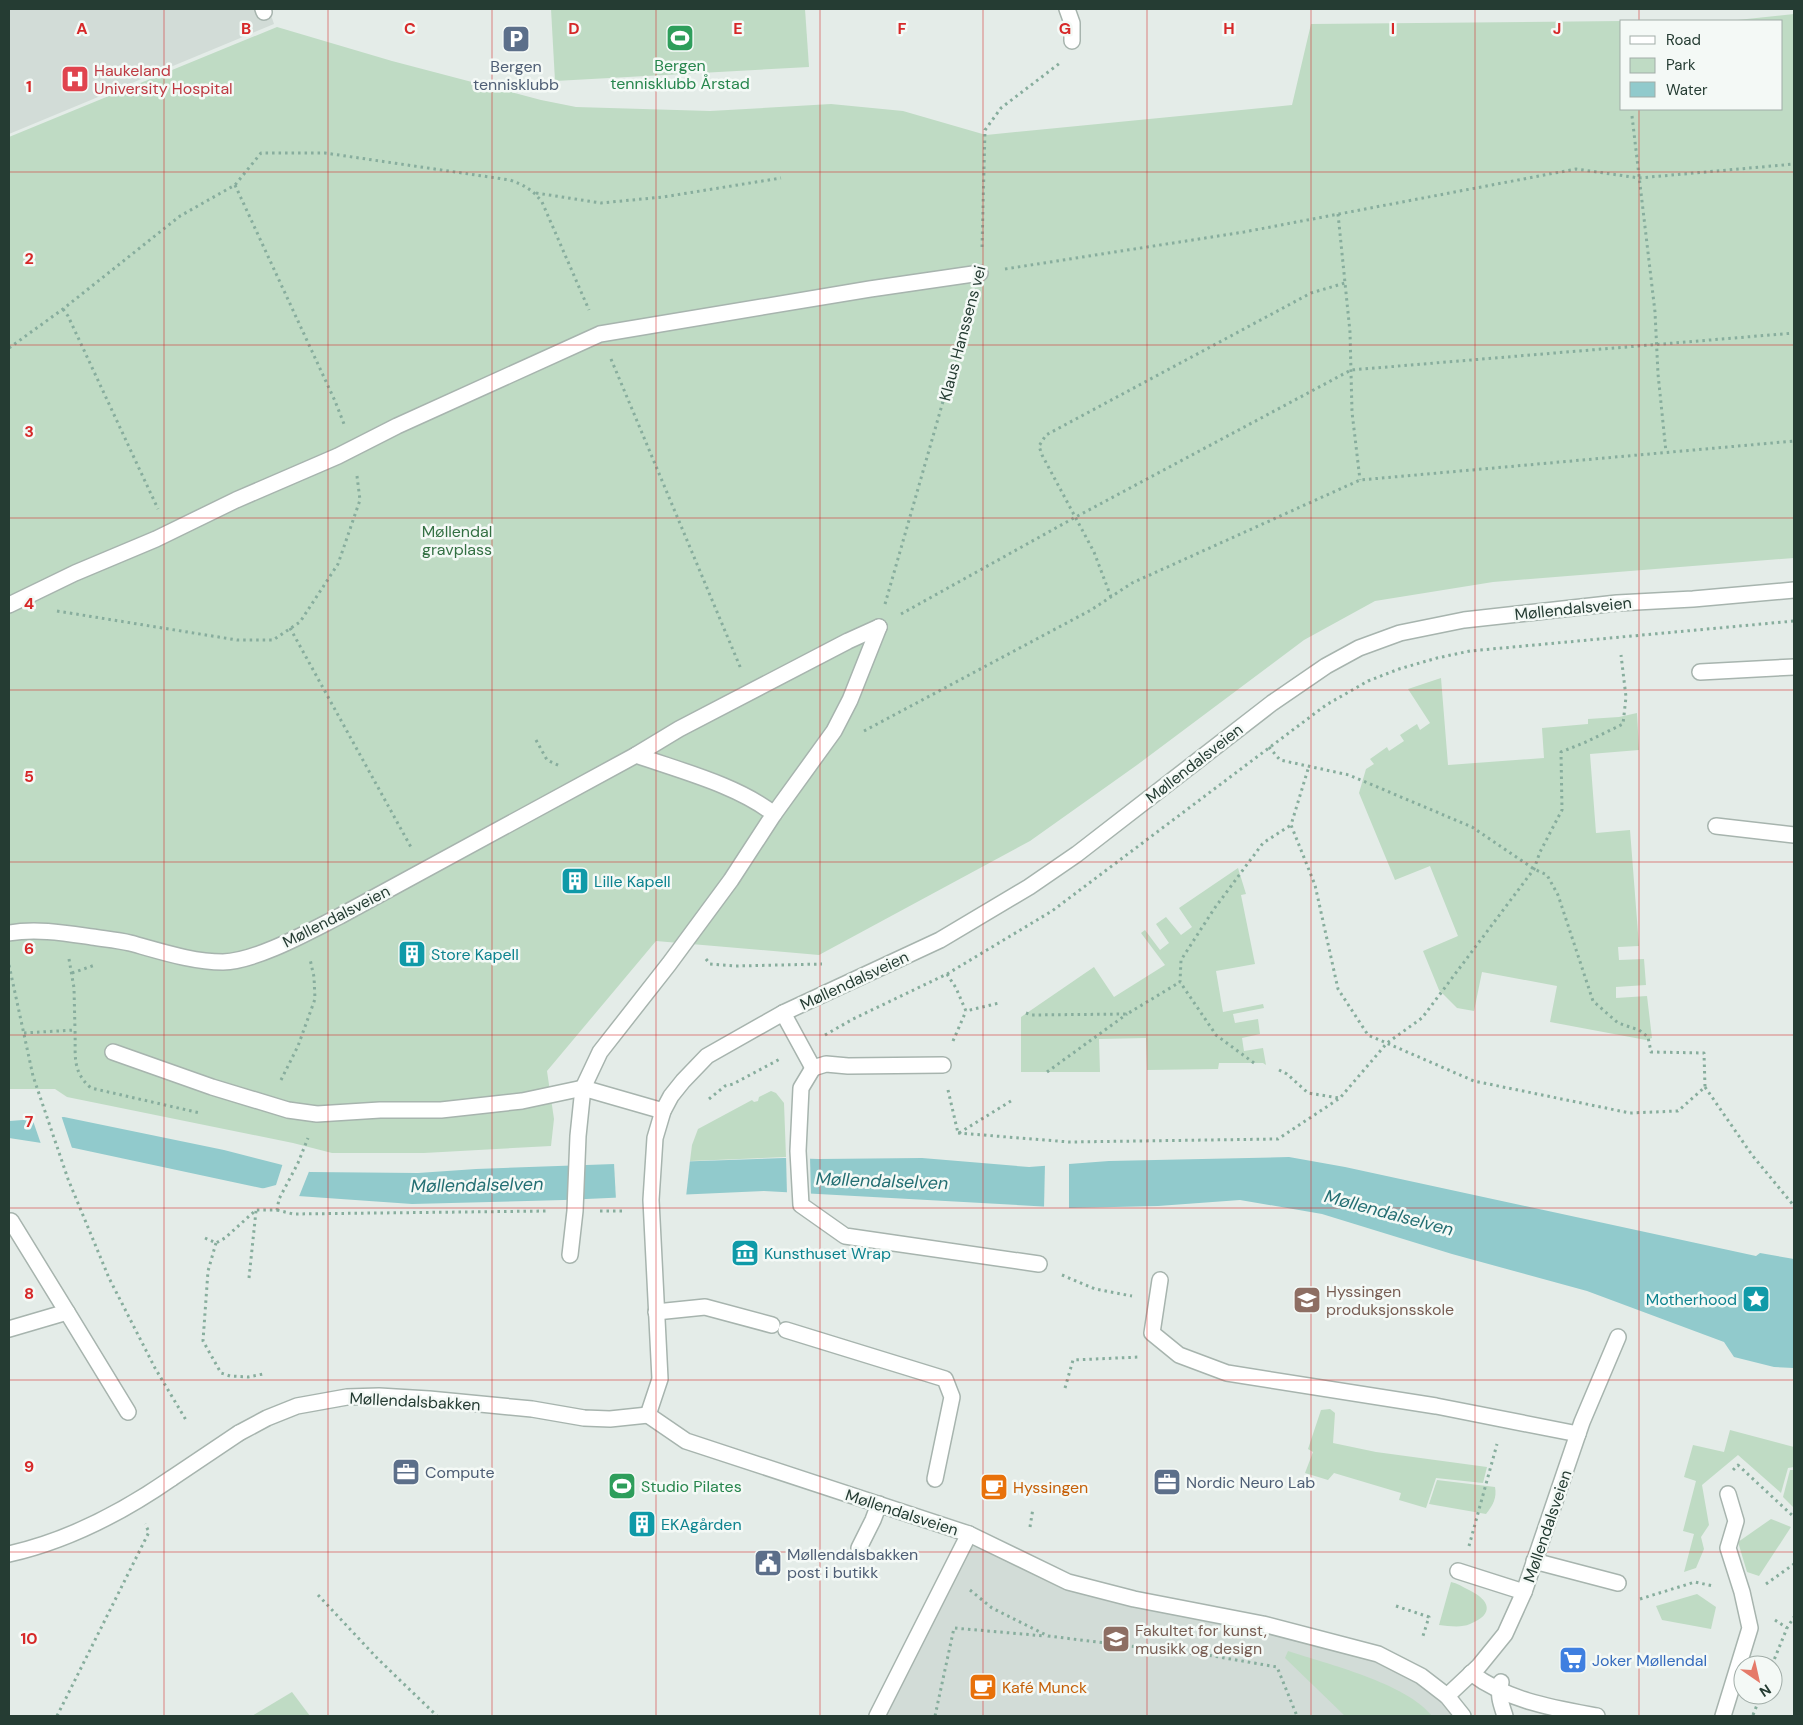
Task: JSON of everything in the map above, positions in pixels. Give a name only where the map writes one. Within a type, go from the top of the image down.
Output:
[{"type":"street","points":[[1067,9],[1072,23],[1072,41]]},
{"type":"street","points":[[9,605],[75,573],[169,533],[236,500],[338,456],[397,426],[600,334],[980,273]]},
{"type":"street","name":"Møllendalsveien","points":[[1463,1716],[1447,1696],[1421,1676],[1378,1654],[1263,1624],[1134,1599],[1068,1582],[969,1534],[686,1441],[648,1415],[660,1379],[652,1200],[655,1138],[663,1111],[683,1081],[707,1056],[783,1013],[940,940],[1029,887],[1077,854],[1272,703],[1326,666],[1359,648],[1400,633],[1464,620],[1617,603],[1693,599],[1794,590]]},
{"type":"street","points":[[570,1255],[583,1088],[600,1052],[669,964],[731,880],[774,814],[817,756],[839,722],[850,700],[879,627]]},
{"type":"street","name":"Møllendalsveien","points":[[9,933],[22,931],[59,932],[127,942],[185,958],[224,962],[250,957],[295,938],[636,755],[679,729],[848,640],[879,627]]},
{"type":"street","points":[[1700,672],[1794,667]]},
{"type":"street","points":[[636,755],[736,792],[760,803],[774,814]]},
{"type":"street","points":[[1716,826],[1794,836]]},
{"type":"street","points":[[783,1013],[813,1068]]},
{"type":"street","points":[[113,1052],[212,1087],[288,1110],[317,1114],[380,1110],[441,1110],[522,1101],[583,1088],[663,1111]]},
{"type":"street","points":[[943,1065],[848,1066],[826,1064],[813,1068],[800,1088],[798,1151],[801,1205],[845,1236],[1039,1264]]},
{"type":"street","points":[[11,1221],[128,1412]]},
{"type":"street","points":[[1160,1280],[1152,1333],[1179,1355],[1228,1373],[1436,1406],[1578,1434]]},
{"type":"street","points":[[656,1312],[705,1307],[945,1380],[952,1398],[935,1479]]},
{"type":"street","points":[[9,1329],[67,1312]]},
{"type":"street","name":"Møllendalsveien","points":[[1447,1696],[1479,1666],[1504,1634],[1524,1592],[1578,1434],[1618,1338]]},
{"type":"street","name":"Møllendalsbakken","points":[[9,1554],[71,1534],[116,1513],[150,1494],[239,1433],[267,1418],[297,1406],[346,1397],[379,1396],[532,1409],[584,1418],[610,1419],[648,1415]]},
{"type":"street","points":[[1723,1716],[1750,1628],[1742,1592],[1728,1548],[1736,1521],[1728,1494]]},
{"type":"street","points":[[859,1548],[879,1504]]},
{"type":"street","points":[[877,1716],[969,1534]]},
{"type":"street","points":[[1534,1561],[1618,1583]]},
{"type":"street","points":[[1460,1571],[1524,1592]]},
{"type":"street","points":[[1471,1673],[1485,1684],[1535,1704],[1597,1716]]},
{"type":"street","points":[[1491,1677],[1502,1683],[1499,1690],[1499,1700],[1506,1716]]},
{"type":"path","name":"Klaus Hanssens vei","points":[[879,627],[980,273],[985,130],[1001,108],[1062,62],[1072,41]]},
{"type":"path","points":[[1632,116],[1656,312],[1656,344],[1666,452]]},
{"type":"path","points":[[9,348],[63,309],[180,216],[235,185],[261,153],[325,154],[510,180],[527,186],[536,193],[542,202],[600,334],[751,692]]},
{"type":"path","points":[[980,273],[1244,232],[1576,169],[1639,178],[1794,164]]},
{"type":"path","points":[[536,193],[602,203],[663,197],[781,178]]},
{"type":"path","points":[[1338,214],[1345,283],[1352,412],[1360,480]]},
{"type":"path","points":[[1111,597],[1094,552],[1042,455],[1039,446],[1046,435],[1311,293],[1345,283]]},
{"type":"path","points":[[63,309],[68,316],[169,533]]},
{"type":"path","points":[[879,627],[1076,517],[1351,370],[1794,333]]},
{"type":"path","points":[[860,733],[1082,614],[1132,583],[1360,480],[1794,441]]},
{"type":"path","points":[[709,1099],[725,1086],[744,1079],[853,1019],[947,974],[1052,910],[1269,746],[1326,705],[1368,682],[1398,669],[1470,651],[1794,621]]},
{"type":"path","points":[[290,628],[424,870]]},
{"type":"path","points":[[958,1133],[1069,1142],[1278,1139],[1340,1098],[1387,1043],[1422,1018],[1534,869],[1540,852],[1562,810],[1562,752],[1624,724],[1626,698],[1621,655]]},
{"type":"path","points":[[536,740],[547,760]]},
{"type":"path","points":[[1269,746],[1280,760],[1349,775],[1472,827],[1546,875],[1558,895],[1593,1001],[1618,1023],[1639,1030],[1648,1037],[1651,1052],[1704,1053],[1705,1087],[1752,1155],[1794,1206]]},
{"type":"path","points":[[1309,766],[1291,825],[1316,885],[1338,990],[1368,1035],[1474,1081],[1630,1114],[1678,1111],[1705,1087]]},
{"type":"path","points":[[1254,1062],[1216,1035],[1180,982],[1181,960],[1214,909],[1263,843],[1291,825]]},
{"type":"path","points":[[67,952],[74,988],[75,1030]]},
{"type":"path","points":[[9,964],[33,1076],[68,1179],[109,1278],[155,1368],[186,1420]]},
{"type":"path","points":[[727,966],[829,964],[841,986]]},
{"type":"path","points":[[947,974],[956,988],[966,1011],[943,1065],[958,1133]]},
{"type":"path","points":[[1047,1072],[1127,1014],[1180,982]]},
{"type":"path","points":[[269,1103],[298,1046],[313,1008],[315,985]]},
{"type":"path","points":[[966,1011],[999,1003]]},
{"type":"path","points":[[1026,1013],[1032,1015],[1127,1014]]},
{"type":"path","points":[[1280,1070],[1308,1093],[1340,1098]]},
{"type":"path","points":[[958,1133],[1011,1101]]},
{"type":"path","points":[[277,1210],[279,1199],[298,1163]]},
{"type":"path","points":[[264,1374],[248,1377],[230,1376],[221,1373],[203,1341],[208,1271],[216,1243],[225,1238],[256,1210],[277,1210],[293,1214],[624,1211]]},
{"type":"path","points":[[249,1278],[256,1210]]},
{"type":"path","points":[[205,1238],[216,1243]]},
{"type":"path","points":[[1083,1285],[1156,1301]]},
{"type":"path","points":[[1066,1388],[1073,1360],[1179,1355]]},
{"type":"path","points":[[1460,1571],[1504,1419]]},
{"type":"path","points":[[1030,1526],[1033,1508]]},
{"type":"path","points":[[57,1716],[149,1532],[144,1522]]},
{"type":"path","points":[[1640,1599],[1695,1582],[1718,1587]]},
{"type":"path","points":[[964,1586],[992,1608],[1048,1636]]},
{"type":"path","points":[[318,1595],[377,1658],[436,1716]]},
{"type":"path","points":[[1396,1606],[1429,1618],[1422,1639]]},
{"type":"path","points":[[1776,1655],[1787,1628],[1794,1617]]},
{"type":"path","points":[[935,1716],[954,1628],[1048,1636],[1213,1656],[1277,1667],[1297,1716]]},
{"type":"shaded area","name":"Haukeland University Hospital","points":[[9,9],[269,9],[274,24],[9,134]]},
{"type":"shaded area","name":"Fakultet for kunst, musikk og design","points":[[969,1534],[1068,1582],[1378,1654],[1463,1716],[868,1716]]},
{"type":"green space","name":"Bergen tennisklubb Årstad","points":[[551,9],[805,9],[809,67],[555,81]]},
{"type":"green space","name":"Møllendal gravplass","points":[[1794,14],[1794,558],[1493,582],[1375,601],[1304,640],[1137,765],[1030,841],[819,955],[656,941],[547,1071],[554,1119],[551,1146],[424,1153],[332,1153],[293,1143],[67,1097],[55,1089],[9,1089],[9,137],[277,27],[392,61],[541,100],[576,107],[710,111],[831,104],[903,111],[986,135],[1292,105],[1311,24],[1620,21],[1620,110],[1783,110],[1783,20],[1737,20]]},
{"type":"green space","points":[[1441,678],[1448,765],[1544,758],[1542,728],[1588,724],[1588,719],[1619,717],[1637,713],[1639,750],[1590,754],[1596,833],[1630,830],[1639,946],[1618,947],[1619,960],[1644,959],[1646,985],[1616,987],[1616,998],[1647,996],[1652,1038],[1646,1040],[1550,1022],[1557,986],[1482,972],[1474,1011],[1457,1008],[1439,990],[1423,951],[1458,936],[1430,866],[1395,880],[1359,793],[1366,769],[1374,764],[1370,759],[1387,747],[1389,751],[1404,741],[1400,735],[1417,724],[1420,730],[1430,723],[1408,689]]},
{"type":"green space","points":[[1238,868],[1246,894],[1241,895],[1255,964],[1216,971],[1223,1012],[1263,1004],[1264,1008],[1233,1014],[1235,1023],[1258,1019],[1260,1034],[1242,1038],[1244,1051],[1263,1048],[1266,1065],[1263,1063],[1219,1063],[1218,1069],[1147,1070],[1146,1038],[1099,1039],[1100,1072],[1021,1072],[1021,1017],[1094,967],[1114,997],[1165,965],[1141,933],[1145,930],[1160,950],[1169,943],[1156,924],[1166,917],[1181,935],[1192,927],[1179,908]]},
{"type":"green space","points":[[771,1091],[776,1093],[784,1103],[786,1157],[690,1161],[692,1145],[698,1129],[752,1100],[754,1102],[758,1101],[759,1097]]},
{"type":"green space","points":[[1330,1409],[1335,1413],[1333,1443],[1376,1452],[1487,1467],[1483,1483],[1436,1478],[1426,1508],[1399,1500],[1401,1493],[1334,1473],[1328,1480],[1305,1473],[1313,1452],[1308,1449],[1321,1410]]},
{"type":"green space","points":[[1730,1430],[1794,1447],[1794,1467],[1788,1468],[1781,1493],[1738,1455],[1702,1485],[1709,1525],[1701,1537],[1704,1549],[1696,1568],[1684,1572],[1694,1534],[1683,1531],[1696,1481],[1684,1477],[1693,1445],[1724,1452]]},
{"type":"green space","points":[[1790,1470],[1794,1470],[1794,1508],[1783,1497]]},
{"type":"green space","points":[[1437,1480],[1495,1487],[1494,1501],[1491,1508],[1486,1514],[1429,1504]]},
{"type":"green space","points":[[1771,1519],[1791,1527],[1759,1576],[1747,1572],[1738,1542]]},
{"type":"green space","points":[[1451,1582],[1482,1598],[1487,1607],[1483,1616],[1463,1626],[1439,1625]]},
{"type":"green space","points":[[1697,1594],[1716,1607],[1711,1629],[1662,1620],[1656,1606]]},
{"type":"green space","points":[[1288,1651],[1385,1684],[1420,1704],[1432,1716],[1345,1716],[1285,1658]]},
{"type":"green space","points":[[292,1692],[310,1716],[252,1716]]},
{"type":"water","name":"Møllendalselven","points":[[64,1117],[224,1150],[310,1172],[418,1173],[476,1169],[784,1158],[922,1158],[1029,1167],[1109,1161],[1289,1157],[1345,1167],[1756,1256],[1760,1253],[1794,1259],[1794,1368],[1774,1367],[1734,1357],[1724,1342],[1587,1291],[1452,1254],[1322,1214],[1240,1200],[1158,1206],[1070,1208],[764,1191],[564,1200],[412,1204],[298,1196],[74,1148],[9,1138],[9,1121]]},
{"type":"pier","points":[[61,1115],[73,1151],[41,1144],[32,1118]]},
{"type":"pier","points":[[786,1155],[810,1157],[811,1196],[787,1195]]},
{"type":"pier","points":[[690,1161],[686,1197],[616,1200],[614,1163]]},
{"type":"pier","points":[[1069,1161],[1069,1210],[1044,1209],[1045,1163]]},
{"type":"pier","points":[[283,1163],[310,1169],[298,1199],[260,1191],[261,1189],[276,1185]]},
{"type":"place","name":"Bergen tennisklubb Årstad","points":[[680,38]]},
{"type":"place","name":"Bergen tennisklubb","points":[[516,39]]},
{"type":"place","name":"Haukeland University Hospital","points":[[75,79]]},
{"type":"place","name":"Lille Kapell","points":[[575,881]]},
{"type":"place","name":"Store Kapell","points":[[412,954]]},
{"type":"place","name":"Kunsthuset Wrap","points":[[745,1253]]},
{"type":"place","name":"Motherhood","points":[[1756,1299]]},
{"type":"place","name":"Hyssingen produksjonsskole","points":[[1307,1300]]},
{"type":"place","name":"Compute","points":[[406,1472]]},
{"type":"place","name":"Nordic Neuro Lab","points":[[1167,1482]]},
{"type":"place","name":"Studio Pilates","points":[[622,1486]]},
{"type":"place","name":"Hyssingen","points":[[994,1487]]},
{"type":"place","name":"EKAgården","points":[[642,1524]]},
{"type":"place","name":"Møllendalsbakken post i butikk","points":[[768,1563]]},
{"type":"place","name":"Fakultet for kunst, musikk og design","points":[[1116,1639]]},
{"type":"place","name":"Joker Møllendal","points":[[1573,1660]]},
{"type":"place","name":"Kafé Munck","points":[[983,1687]]}]
